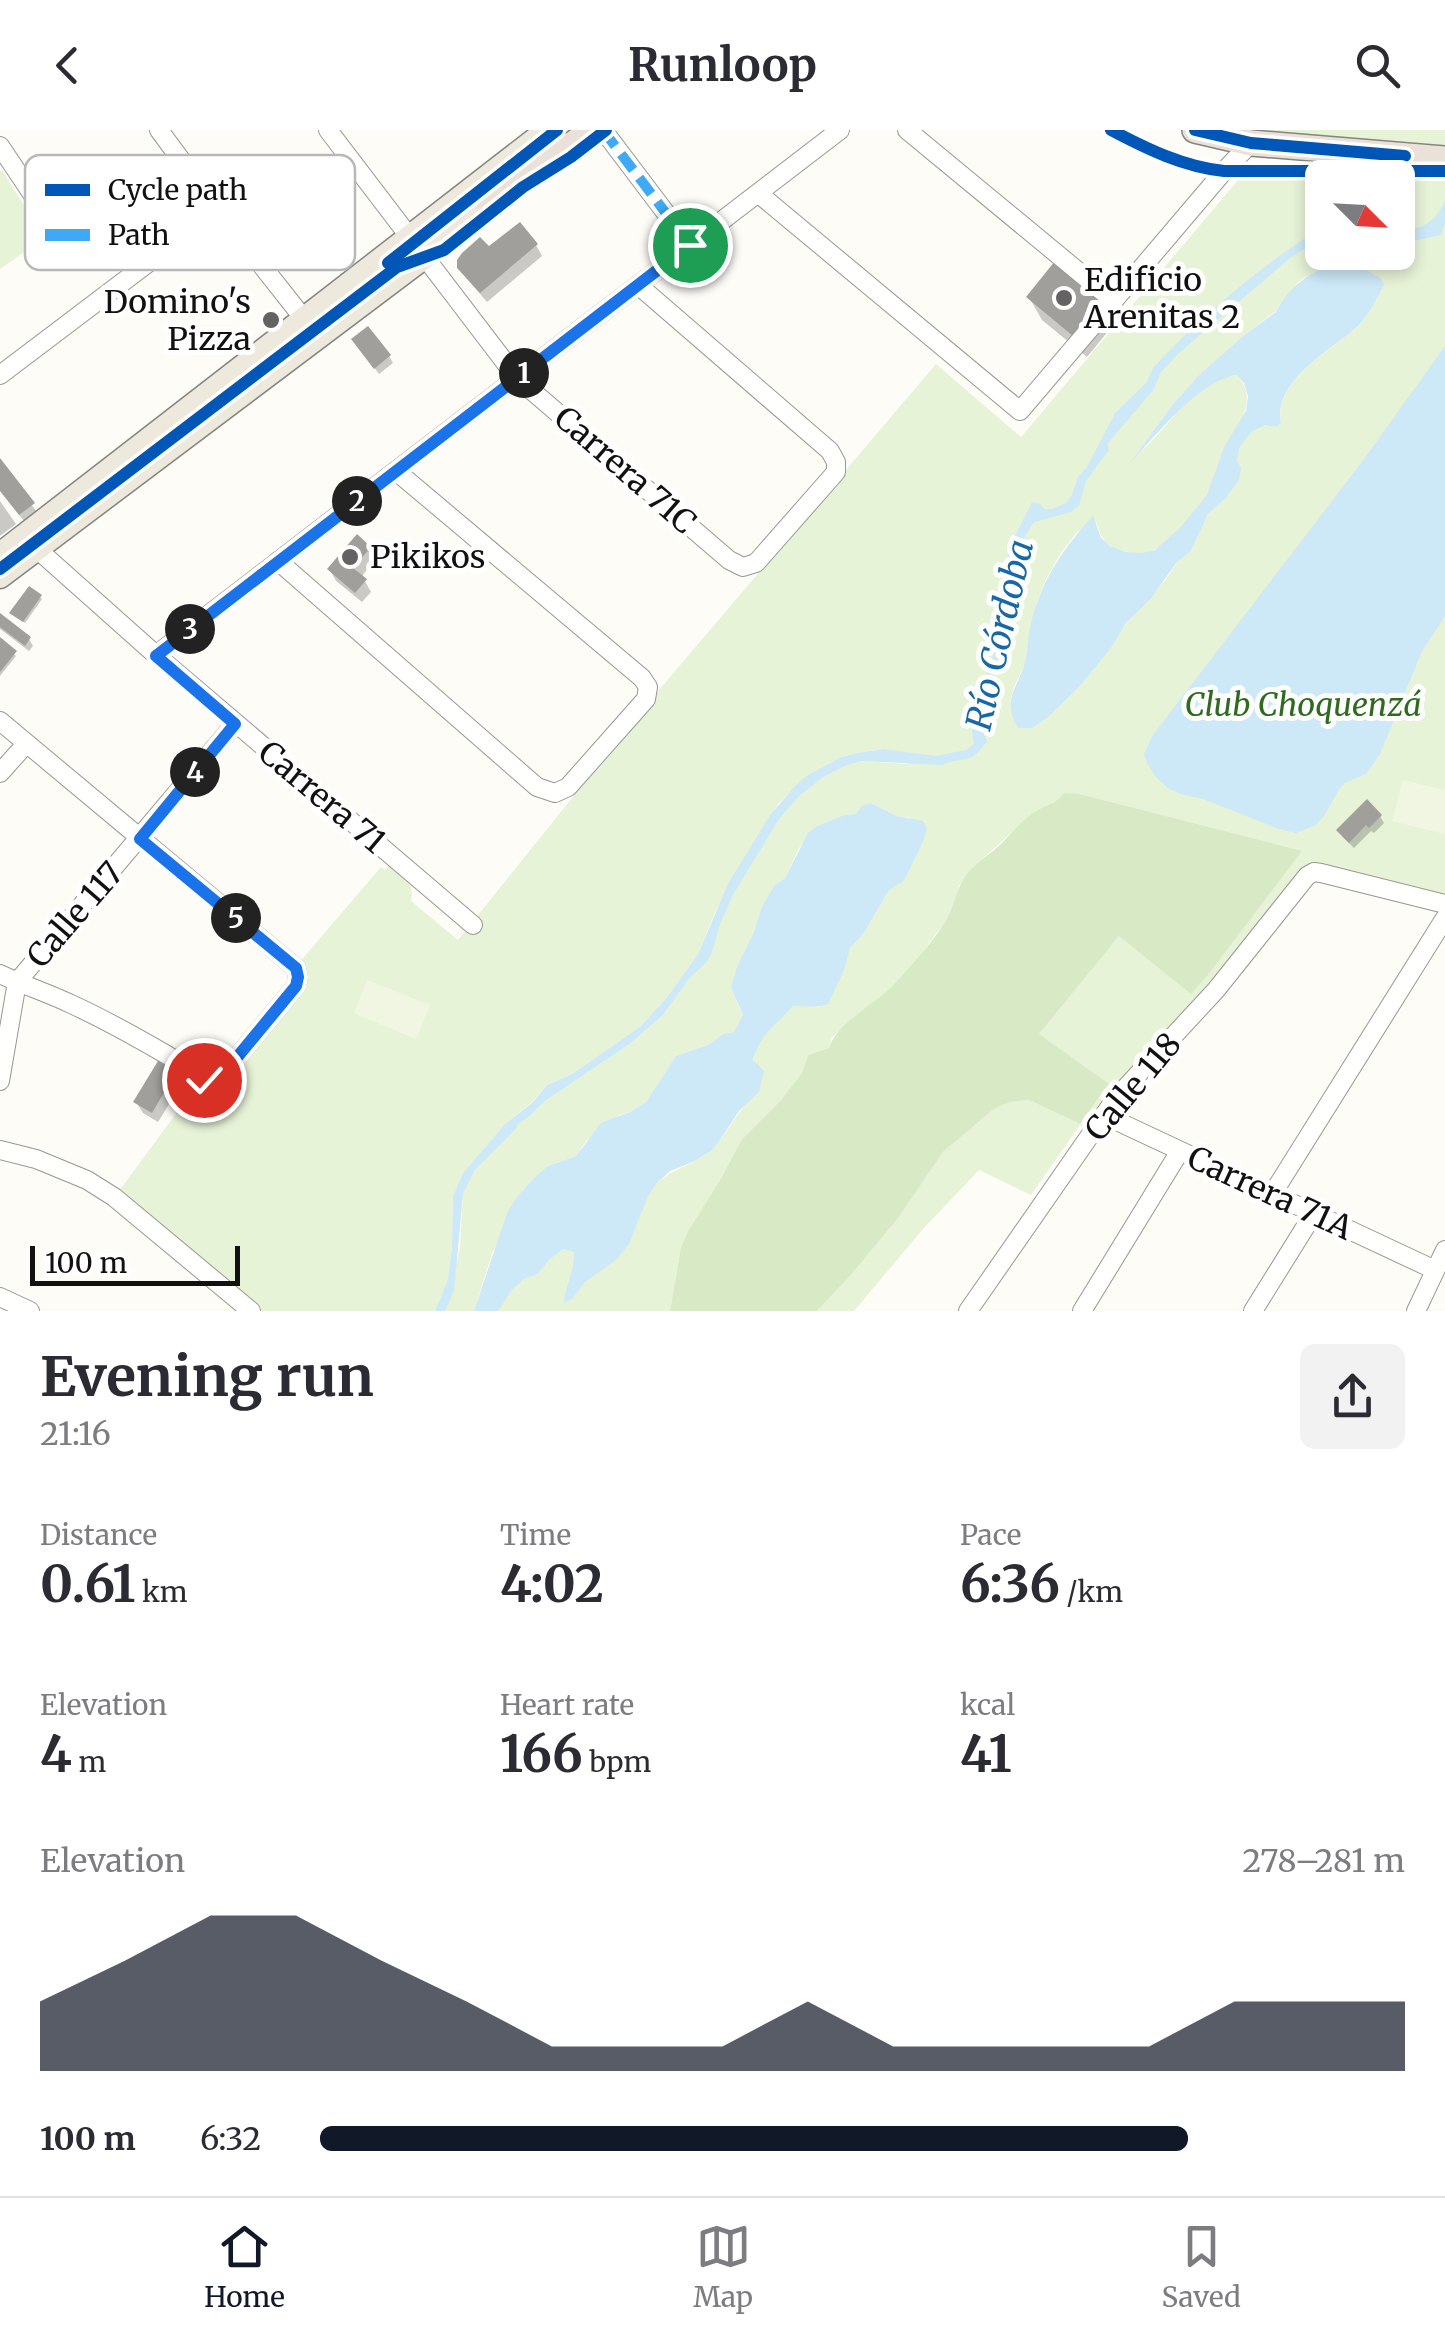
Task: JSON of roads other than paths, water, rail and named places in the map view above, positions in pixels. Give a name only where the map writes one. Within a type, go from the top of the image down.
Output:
[{"type":"highway","points":[[489,203],[593,130]]},
{"type":"highway","points":[[1194,130],[1251,143],[1445,159]]},
{"type":"main road","points":[[0,577],[417,247],[547,130]]},
{"type":"main road","points":[[0,554],[304,319],[489,203],[577,130]]},
{"type":"street","points":[[159,130],[177,155]]},
{"type":"street","name":"Carrera 71C","points":[[328,130],[347,155]]},
{"type":"street","points":[[603,130],[690,245]]},
{"type":"street","points":[[156,656],[840,130]]},
{"type":"street","points":[[907,130],[1114,301]]},
{"type":"street","points":[[1223,137],[1232,163]]},
{"type":"street","points":[[759,194],[1020,412],[1251,143]]},
{"type":"street","points":[[0,146],[25,183]]},
{"type":"street","name":"Carrera 71C","points":[[355,165],[517,378],[729,560],[744,567],[756,563],[836,472],[836,462],[830,451],[638,285]]},
{"type":"street","points":[[0,375],[139,270]]},
{"type":"street","points":[[265,270],[304,319]]},
{"type":"street","points":[[278,561],[537,787],[554,793],[568,787],[646,699],[648,687],[396,470]]},
{"type":"street","name":"Carrera 71","points":[[37,549],[156,656],[473,925]]},
{"type":"street","points":[[0,721],[296,968],[298,977],[296,986],[220,1078],[212,1082],[135,1036],[9,978]]},
{"type":"street","name":"Calle 117","points":[[0,1081],[9,978],[140,839],[235,724]]},
{"type":"street","points":[[0,773],[26,744]]},
{"type":"street","name":"Calle 118","points":[[968,1311],[1116,1098],[1216,990],[1311,873],[1445,904]]},
{"type":"street","points":[[1273,1193],[1445,918]]},
{"type":"street","name":"Carrera 71A","points":[[1104,1115],[1435,1270]]},
{"type":"street","points":[[0,1150],[36,1159],[87,1180],[114,1197],[251,1311]]},
{"type":"street","points":[[1082,1311],[1180,1151]]},
{"type":"street","points":[[1253,1311],[1314,1213]]},
{"type":"street","points":[[1416,1311],[1445,1250]]},
{"type":"street","points":[[0,1297],[30,1311]]},
{"type":"water","points":[[1445,201],[1441,235],[1415,241],[1415,228],[1437,214]]},
{"type":"water","name":"Río Córdoba","points":[[1305,238],[1305,249],[1161,372],[1154,389],[1107,444],[1109,450],[1086,481],[1079,505],[1071,512],[1034,522],[1019,546],[1008,587],[1002,647],[986,698],[982,727],[987,741],[981,749],[971,757],[942,765],[861,761],[822,778],[799,796],[780,818],[733,895],[706,963],[663,1015],[631,1043],[545,1101],[475,1170],[463,1194],[454,1291],[445,1311],[435,1311],[448,1279],[453,1196],[463,1173],[504,1125],[547,1085],[572,1074],[641,1026],[668,996],[698,954],[729,882],[770,815],[794,787],[839,758],[857,753],[883,749],[936,756],[966,750],[974,744],[975,702],[992,660],[1003,569],[1032,502],[1045,509],[1066,503],[1115,413],[1147,382],[1153,368],[1200,322]]},
{"type":"water","points":[[1366,270],[1381,278],[1384,285],[1358,326],[1295,380],[1281,407],[1281,423],[1251,432],[1239,448],[1239,480],[1208,514],[1191,551],[1177,562],[1152,597],[1126,623],[1080,686],[1032,728],[1018,728],[1011,710],[1012,694],[1025,662],[1035,608],[1063,552],[1093,516],[1101,538],[1126,552],[1155,550],[1180,528],[1207,495],[1224,447],[1246,411],[1248,396],[1244,383],[1237,375],[1208,387],[1179,411],[1129,464],[1199,375],[1276,312],[1301,281],[1318,271]]},
{"type":"water","points":[[1445,346],[1445,616],[1422,651],[1380,754],[1366,774],[1340,788],[1316,825],[1296,833],[1168,788],[1156,777],[1144,754],[1153,735],[1364,459]]},
{"type":"water","points":[[871,803],[897,816],[923,821],[927,828],[907,875],[889,890],[864,933],[850,948],[828,1004],[793,1006],[769,1030],[753,1060],[764,1071],[759,1092],[739,1111],[711,1151],[670,1171],[656,1184],[629,1244],[616,1260],[585,1282],[573,1298],[564,1303],[574,1252],[563,1249],[538,1274],[524,1279],[512,1290],[498,1311],[474,1311],[507,1213],[517,1197],[548,1166],[576,1156],[601,1123],[647,1101],[676,1056],[734,1032],[743,1015],[731,988],[762,906],[774,886],[785,878],[808,833],[844,815],[856,814]]},
{"type":"place","name":"Edificio Arenitas 2","points":[[1064,298]]},
{"type":"place","name":"Domino's Pizza","points":[[271,320]]},
{"type":"place","name":"Pikikos","points":[[350,557]]},
{"type":"park label","name":"Club Choquenzá","points":[[1303,705]]}]
